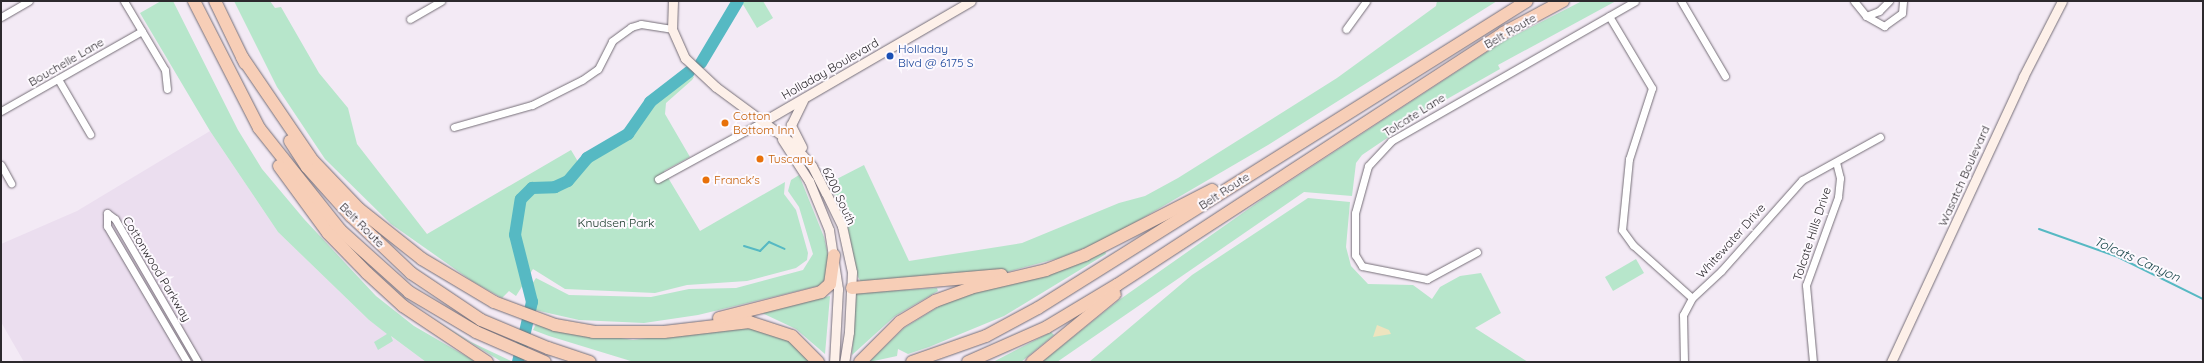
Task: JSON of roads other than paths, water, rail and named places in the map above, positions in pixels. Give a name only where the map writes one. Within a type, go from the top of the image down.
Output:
[{"type":"highway","name":"Belt Route","points":[[194,1],[258,128],[340,230],[409,292],[476,332],[543,362]]},
{"type":"highway","name":"Belt Route","points":[[215,1],[271,112],[307,167],[351,216],[411,273],[482,320],[548,348],[590,362]]},
{"type":"highway","name":"Belt Route","points":[[914,361],[986,336],[1038,308],[1284,151],[1527,1]]},
{"type":"highway","name":"Belt Route","points":[[968,362],[1047,327],[1166,254],[1497,38],[1563,1]]},
{"type":"highway","points":[[242,57],[313,160],[359,209],[422,259],[494,302],[555,325],[594,332],[664,332],[749,322],[792,336],[818,362]]},
{"type":"highway","points":[[258,128],[289,184],[328,233],[403,306],[467,350],[488,362]]},
{"type":"highway","points":[[860,362],[918,310],[970,288],[1046,270],[1131,234],[1284,151]]},
{"type":"highway","points":[[664,332],[821,292],[830,284],[834,254]]},
{"type":"highway","points":[[1032,362],[1166,254]]},
{"type":"highway","points":[[852,288],[1046,270]]},
{"type":"main road","points":[[672,29],[673,1]]},
{"type":"main road","name":"Holladay Boulevard","points":[[764,121],[971,1]]},
{"type":"main road","name":"Wasatch Boulevard","points":[[1891,362],[2006,112],[2062,1]]},
{"type":"main road","name":"6200 South","points":[[672,29],[689,62],[764,121],[812,166],[842,226],[852,288],[844,362]]},
{"type":"main road","points":[[804,98],[791,125],[812,166]]},
{"type":"main road","name":"6200 South","points":[[772,128],[809,181],[829,230],[834,254],[838,289],[834,362]]},
{"type":"street","points":[[1,17],[30,1]]},
{"type":"street","points":[[124,1],[165,70],[167,90]]},
{"type":"street","points":[[410,19],[441,1]]},
{"type":"street","points":[[1346,29],[1366,1]]},
{"type":"street","name":"Tolcate Lane","points":[[1477,252],[1427,279],[1362,266],[1355,255],[1355,213],[1364,173],[1391,141],[1635,1]]},
{"type":"street","points":[[1682,1],[1726,76]]},
{"type":"street","points":[[1854,1],[1866,16],[1878,25],[1889,25],[1903,11],[1903,1]]},
{"type":"street","points":[[1866,16],[1879,11],[1889,1]]},
{"type":"street","points":[[1610,16],[1652,88],[1629,159],[1622,230],[1632,245],[1692,298],[1683,315],[1684,362]]},
{"type":"street","points":[[454,127],[532,105],[582,80],[598,69],[612,41],[631,27],[640,24],[672,29]]},
{"type":"street","name":"Bouchelle Lane","points":[[1,111],[142,31]]},
{"type":"street","points":[[58,78],[90,134]]},
{"type":"street","name":"Holladay Boulevard","points":[[658,179],[764,121]]},
{"type":"street","name":"Whitewater Drive","points":[[1692,298],[1722,271],[1797,184],[1880,137]]},
{"type":"street","name":"Tolcate Hills Drive","points":[[1813,362],[1806,286],[1838,197],[1840,178],[1836,162]]},
{"type":"street","points":[[1,165],[11,183]]},
{"type":"street","name":"Cottonwood Parkway","points":[[187,362],[107,226],[107,213],[115,219],[198,362]]},
{"type":"waterway","points":[[701,63],[738,1]]},
{"type":"waterway","points":[[518,362],[532,302],[515,235],[521,199],[532,188],[555,187],[568,181],[587,158],[628,134],[650,102],[689,72]]},
{"type":"waterway","name":"Tolcats Canyon","points":[[2039,229],[2118,257],[2203,299]]},
{"type":"waterway","points":[[744,246],[760,251],[769,242],[785,249]]},
{"type":"place","name":"Holladay Blvd @ 6175 S","points":[[890,56]]},
{"type":"place","name":"Cotton Bottom Inn","points":[[725,123]]},
{"type":"place","name":"Tuscany","points":[[760,159]]},
{"type":"place","name":"Franck's","points":[[706,180]]},
{"type":"park label","name":"Knudsen Park","points":[[616,223]]}]
